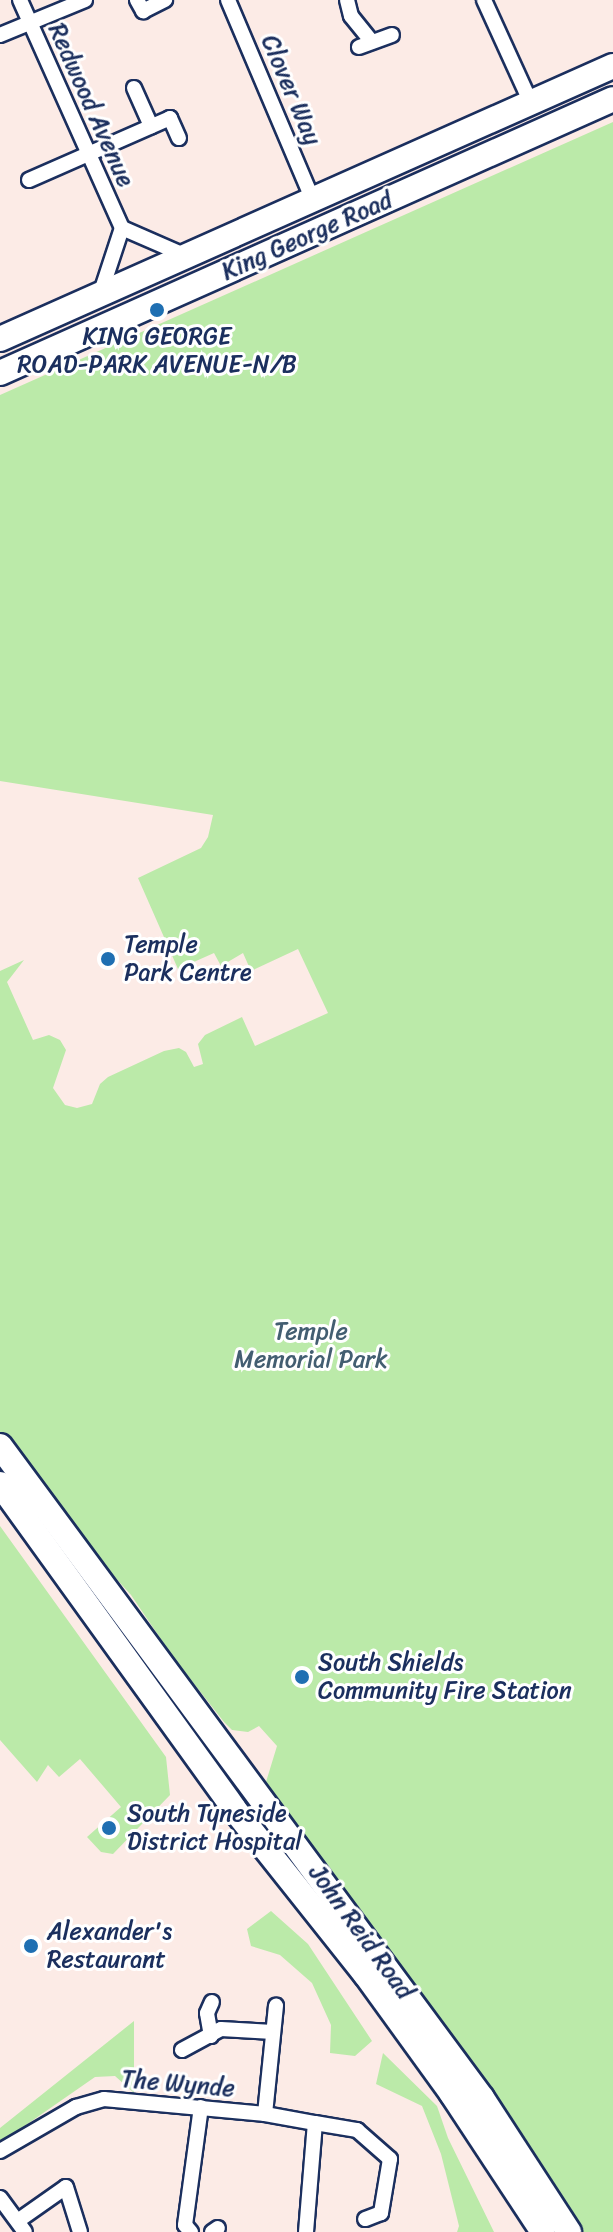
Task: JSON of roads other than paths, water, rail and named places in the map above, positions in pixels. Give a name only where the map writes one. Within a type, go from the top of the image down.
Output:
[{"type":"highway","name":"King George Road","points":[[0,339],[613,66]]},
{"type":"highway","name":"King George Road","points":[[0,373],[613,99]]},
{"type":"highway","points":[[531,103],[543,131]]},
{"type":"highway","points":[[184,255],[197,285]]},
{"type":"highway","points":[[101,292],[114,321]]},
{"type":"highway","name":"John Reid Road","points":[[0,1446],[482,2098],[569,2232]]},
{"type":"highway","name":"John Reid Road","points":[[0,1484],[234,1809],[366,1975],[452,2094],[543,2232]]},
{"type":"street","name":"Redwood Avenue","points":[[20,0],[122,228]]},
{"type":"street","points":[[0,35],[31,25],[85,0]]},
{"type":"street","points":[[137,0],[143,11],[165,0]]},
{"type":"street","name":"Clover Way","points":[[228,0],[312,198]]},
{"type":"street","points":[[347,0],[365,44],[392,35]]},
{"type":"street","points":[[484,0],[531,103]]},
{"type":"street","points":[[134,88],[151,126]]},
{"type":"street","points":[[29,180],[170,118],[179,138]]},
{"type":"street","points":[[101,292],[122,228],[184,255]]},
{"type":"street","points":[[211,2036],[207,2013],[212,2002]]},
{"type":"street","points":[[265,2114],[276,2006]]},
{"type":"street","points":[[182,2050],[221,2029],[273,2032]]},
{"type":"street","name":"The Wynde","points":[[0,2151],[76,2107],[104,2099],[265,2114],[357,2130],[390,2159],[381,2213],[365,2219]]},
{"type":"street","points":[[191,2232],[185,2225],[201,2107]]},
{"type":"street","points":[[306,2232],[315,2123]]},
{"type":"street","points":[[0,2198],[22,2226],[66,2187],[80,2232]]},
{"type":"place","name":"KING GEORGE ROAD-PARK AVENUE-N/B","points":[[157,310]]},
{"type":"place","name":"Temple Park Centre","points":[[108,959]]},
{"type":"place","name":"South Shields Community Fire Station","points":[[302,1677]]},
{"type":"place","name":"South Tyneside District Hospital","points":[[109,1828]]},
{"type":"place","name":"Alexander's Restaurant","points":[[31,1946]]},
{"type":"park label","name":"Temple Memorial Park","points":[[311,1346]]}]
